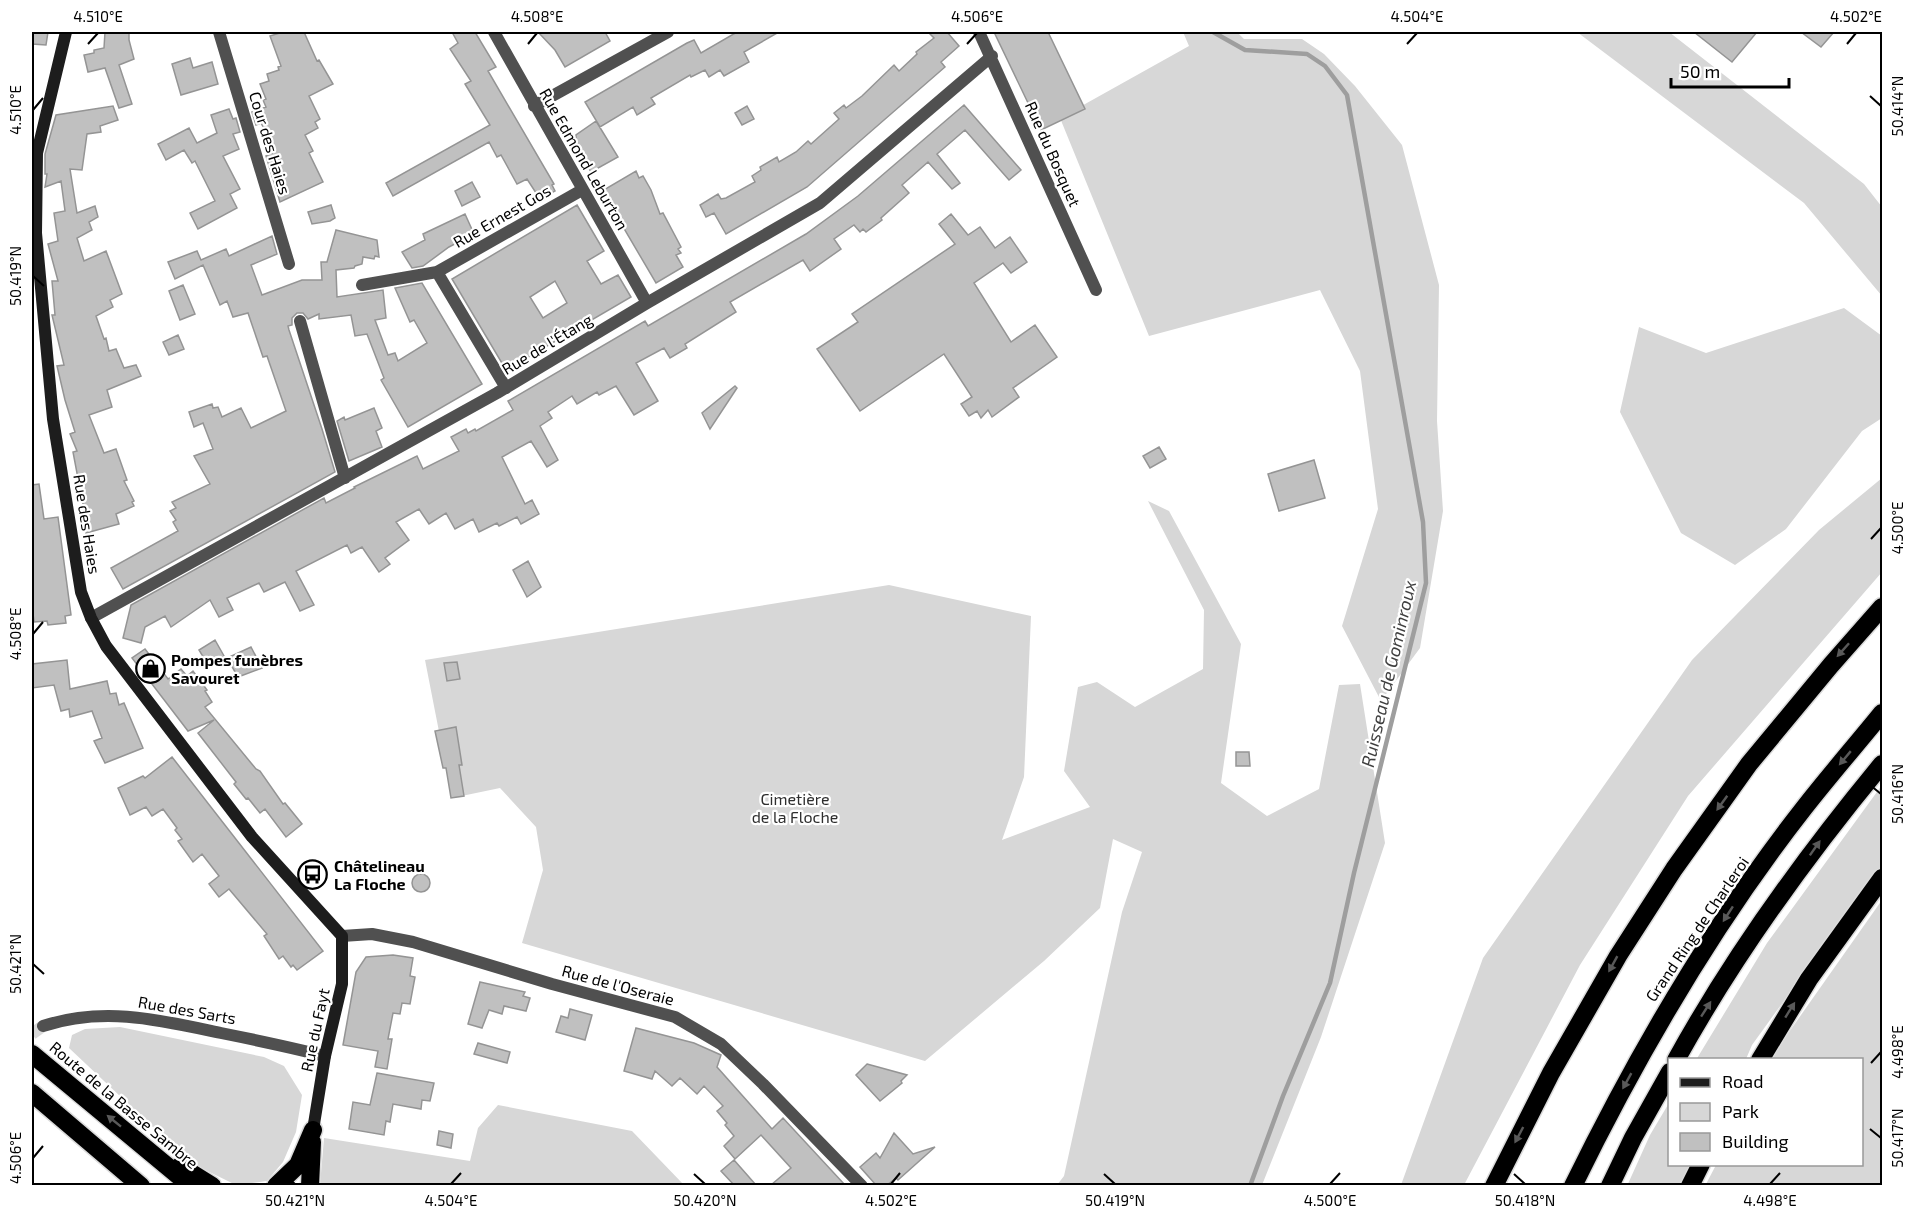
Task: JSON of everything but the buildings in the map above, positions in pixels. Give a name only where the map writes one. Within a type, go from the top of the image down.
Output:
[{"type":"highway","points":[[1494,1185],[1551,1073],[1612,965],[1674,869],[1749,764],[1882,607]]},
{"type":"highway","name":"Grand Ring de Charleroi","points":[[1574,1185],[1604,1123],[1662,1017],[1731,910],[1803,808],[1882,713]]},
{"type":"highway","points":[[1677,1058],[1758,929],[1829,828],[1882,764]]},
{"type":"highway","points":[[1761,1058],[1809,980],[1882,878]]},
{"type":"highway","name":"Route de la Basse Sambre","points":[[32,1054],[191,1185]]},
{"type":"highway","points":[[1610,1185],[1668,1076]]},
{"type":"highway","points":[[32,1093],[141,1185]]},
{"type":"highway","points":[[276,1185],[298,1165],[313,1130]]},
{"type":"highway","points":[[310,1185],[313,1130]]},
{"type":"highway","points":[[141,1144],[212,1185]]},
{"type":"highway","points":[[1690,1185],[1700,1166]]},
{"type":"street","name":"Rue des Haies","points":[[66,32],[37,153],[36,233],[53,419],[81,592],[91,618],[106,646],[252,837],[342,936]]},
{"type":"street","name":"Cour des Haies","points":[[219,32],[290,264]]},
{"type":"street","name":"Rue Edmond Leburton","points":[[494,32],[647,303]]},
{"type":"street","points":[[534,106],[669,32]]},
{"type":"street","name":"Rue du Bosquet","points":[[979,32],[992,56],[1096,290]]},
{"type":"street","name":"Rue de l'Étang","points":[[91,618],[506,388],[820,203],[992,56]]},
{"type":"street","name":"Rue Ernest Gos","points":[[362,285],[437,272],[582,190]]},
{"type":"street","points":[[437,272],[506,388]]},
{"type":"street","points":[[300,321],[345,478]]},
{"type":"street","name":"Rue de l'Oseraie","points":[[342,936],[372,934],[413,942],[552,984],[675,1017],[721,1044],[862,1185]]},
{"type":"street","name":"Rue du Fayt","points":[[313,1130],[325,1056],[342,984],[342,936]]},
{"type":"street","name":"Rue des Sarts","points":[[44,1026],[68,1018],[112,1016],[150,1018],[283,1045],[325,1056]]},
{"type":"green space","points":[[1183,32],[1237,32],[1244,39],[1302,39],[1324,54],[1355,86],[1402,145],[1439,285],[1437,421],[1443,511],[1420,648],[1381,701],[1342,626],[1378,509],[1360,371],[1320,290],[1149,336],[1060,118],[1189,46]]},
{"type":"green space","points":[[1577,32],[1669,32],[1864,184],[1882,207],[1882,296],[1804,203]]},
{"type":"green space","points":[[1844,308],[1882,336],[1882,418],[1862,431],[1786,529],[1735,565],[1681,533],[1620,412],[1639,327],[1706,353]]},
{"type":"green space","points":[[1882,478],[1882,572],[1688,796],[1580,965],[1464,1185],[1401,1185],[1483,958],[1692,660],[1819,530]]},
{"type":"green space","name":"Cimetière de la Floche","points":[[1148,501],[1169,511],[1241,644],[1221,783],[1267,816],[1319,789],[1339,685],[1360,684],[1385,843],[1321,1037],[1262,1185],[1057,1185],[1064,1176],[1122,912],[1142,852],[1113,839],[1100,908],[1044,961],[925,1061],[522,943],[543,870],[536,827],[500,788],[452,798],[425,660],[889,585],[1031,616],[1024,777],[1002,840],[1090,807],[1064,771],[1078,687],[1097,682],[1135,707],[1203,669],[1204,610]]},
{"type":"green space","points":[[1882,785],[1882,865],[1752,1045],[1746,1058],[1697,1058],[1767,943]]},
{"type":"green space","points":[[1882,900],[1882,1185],[1705,1186],[1715,1166],[1863,1166],[1863,1058],[1771,1058]]},
{"type":"green space","points":[[120,1027],[264,1057],[284,1066],[302,1095],[296,1132],[283,1162],[267,1181],[236,1185],[191,1163],[69,1048],[72,1035],[85,1029]]},
{"type":"green space","points":[[498,1105],[632,1131],[684,1185],[320,1185],[324,1138],[470,1161],[478,1128]]},
{"type":"green space","points":[[1668,1105],[1668,1166],[1698,1166],[1689,1185],[1627,1186],[1650,1135]]},
{"type":"waterway","name":"Ruisseau de Gominroux","points":[[1213,32],[1245,50],[1307,54],[1325,66],[1347,95],[1423,522],[1426,583],[1354,873],[1330,983],[1283,1096],[1250,1186]]},
{"type":"tunnel","points":[[32,1034],[43,1026]]},
{"type":"place","name":"Pompes funèbres Savouret","points":[[150,669]]},
{"type":"place","name":"Châtelineau La Floche","points":[[313,875]]}]
